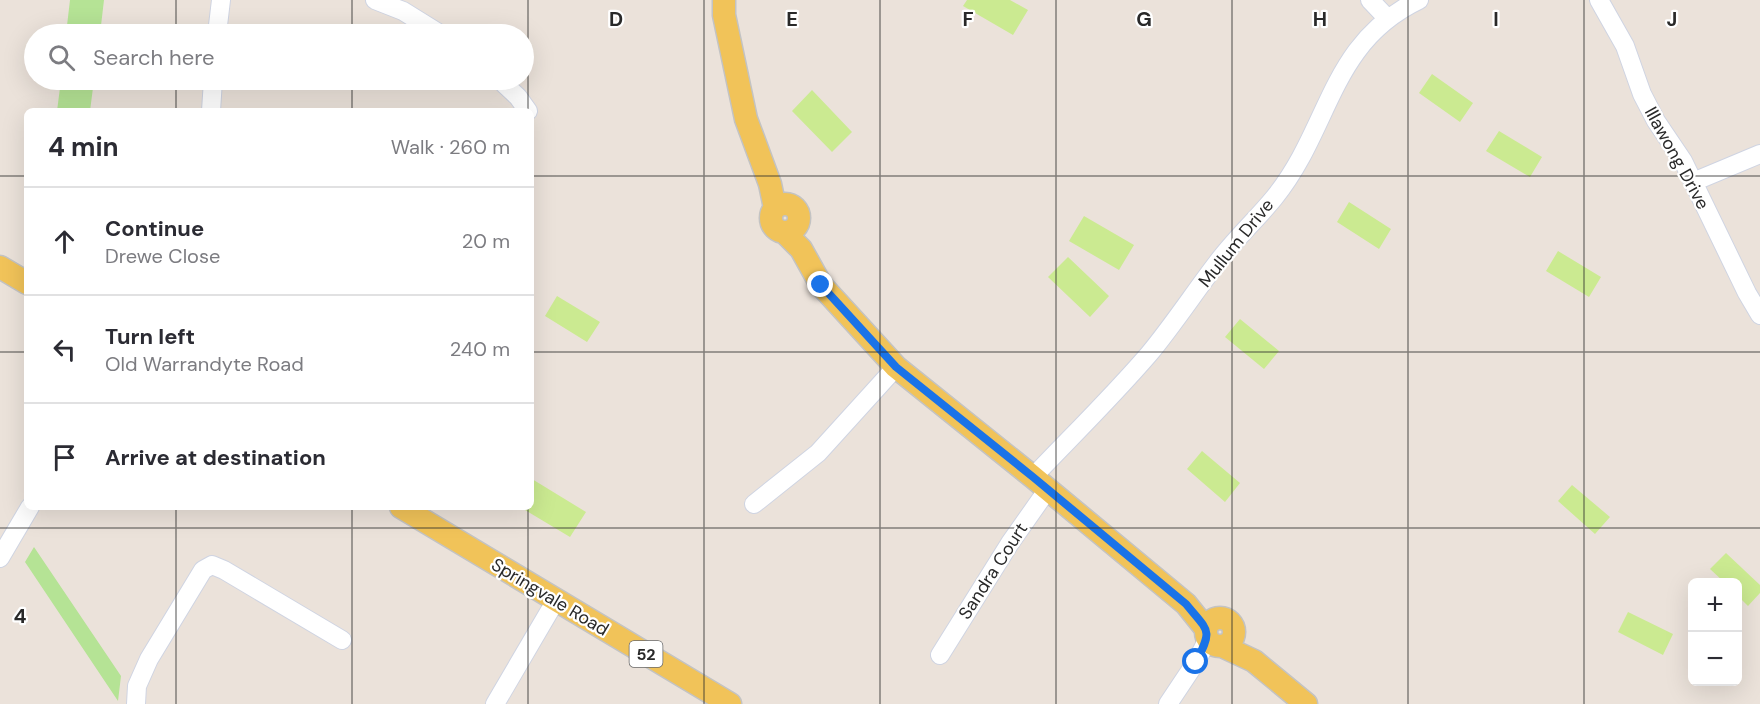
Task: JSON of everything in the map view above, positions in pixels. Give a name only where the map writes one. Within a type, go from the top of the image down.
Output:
[{"type":"main road","points":[[724,0],[724,15],[746,119],[770,184],[821,285],[896,367],[1041,483],[1186,604],[1217,635],[1306,704]]},
{"type":"main road","points":[[0,267],[24,281]]},
{"type":"main road","name":"Springvale Road","points":[[406,510],[730,704]]},
{"type":"street","points":[[218,24],[221,0]]},
{"type":"street","points":[[375,0],[403,11],[424,24]]},
{"type":"street","points":[[1370,0],[1388,19]]},
{"type":"street","name":"Mullum Drive","points":[[1041,483],[1148,355],[1230,247],[1274,197],[1301,159],[1336,82],[1366,38],[1388,19],[1419,0]]},
{"type":"street","name":"Illawong Drive","points":[[1599,0],[1625,46],[1642,94],[1694,182],[1708,216],[1760,315]]},
{"type":"street","points":[[211,108],[212,90]]},
{"type":"street","points":[[511,90],[526,108]]},
{"type":"street","points":[[1694,182],[1760,154]]},
{"type":"street","points":[[754,504],[818,453],[896,367]]},
{"type":"street","name":"Sandra Court","points":[[940,655],[1015,535],[1041,483]]},
{"type":"street","points":[[0,558],[28,510]]},
{"type":"street","points":[[136,704],[137,686],[149,659],[203,570],[212,565],[342,640]]},
{"type":"street","points":[[495,704],[556,600]]},
{"type":"street","points":[[1168,704],[1217,635]]},
{"type":"green space","points":[[70,0],[104,0],[101,24],[67,24]]},
{"type":"green space","points":[[967,0],[1010,0],[1028,10],[1013,35],[963,6]]},
{"type":"green space","points":[[1432,74],[1473,103],[1460,122],[1419,93]]},
{"type":"green space","points":[[60,90],[93,90],[90,108],[57,108]]},
{"type":"green space","points":[[812,90],[852,132],[832,152],[792,111]]},
{"type":"green space","points":[[1499,131],[1542,157],[1530,177],[1486,151]]},
{"type":"green space","points":[[1349,202],[1391,229],[1379,249],[1337,222]]},
{"type":"green space","points":[[1084,216],[1134,245],[1119,270],[1069,241]]},
{"type":"green space","points":[[1558,251],[1601,277],[1589,297],[1546,271]]},
{"type":"green space","points":[[1068,257],[1109,296],[1090,317],[1048,277]]},
{"type":"green space","points":[[557,296],[600,322],[587,342],[545,316]]},
{"type":"green space","points":[[1240,319],[1279,351],[1264,369],[1225,337]]},
{"type":"green space","points":[[1202,451],[1240,483],[1225,502],[1187,469]]},
{"type":"green space","points":[[534,480],[586,512],[570,537],[525,510],[534,510]]},
{"type":"green space","points":[[1572,485],[1610,517],[1595,534],[1558,501]]},
{"type":"green space","points":[[34,547],[121,676],[118,701],[25,562]]},
{"type":"green space","points":[[1726,553],[1760,585],[1760,593],[1748,606],[1742,600],[1742,578],[1720,578],[1710,569]]},
{"type":"green space","points":[[1628,612],[1673,634],[1663,655],[1618,632]]},
{"type":"route","points":[[821,285],[896,367],[1186,604],[1206,629],[1208,639],[1196,662]]}]
